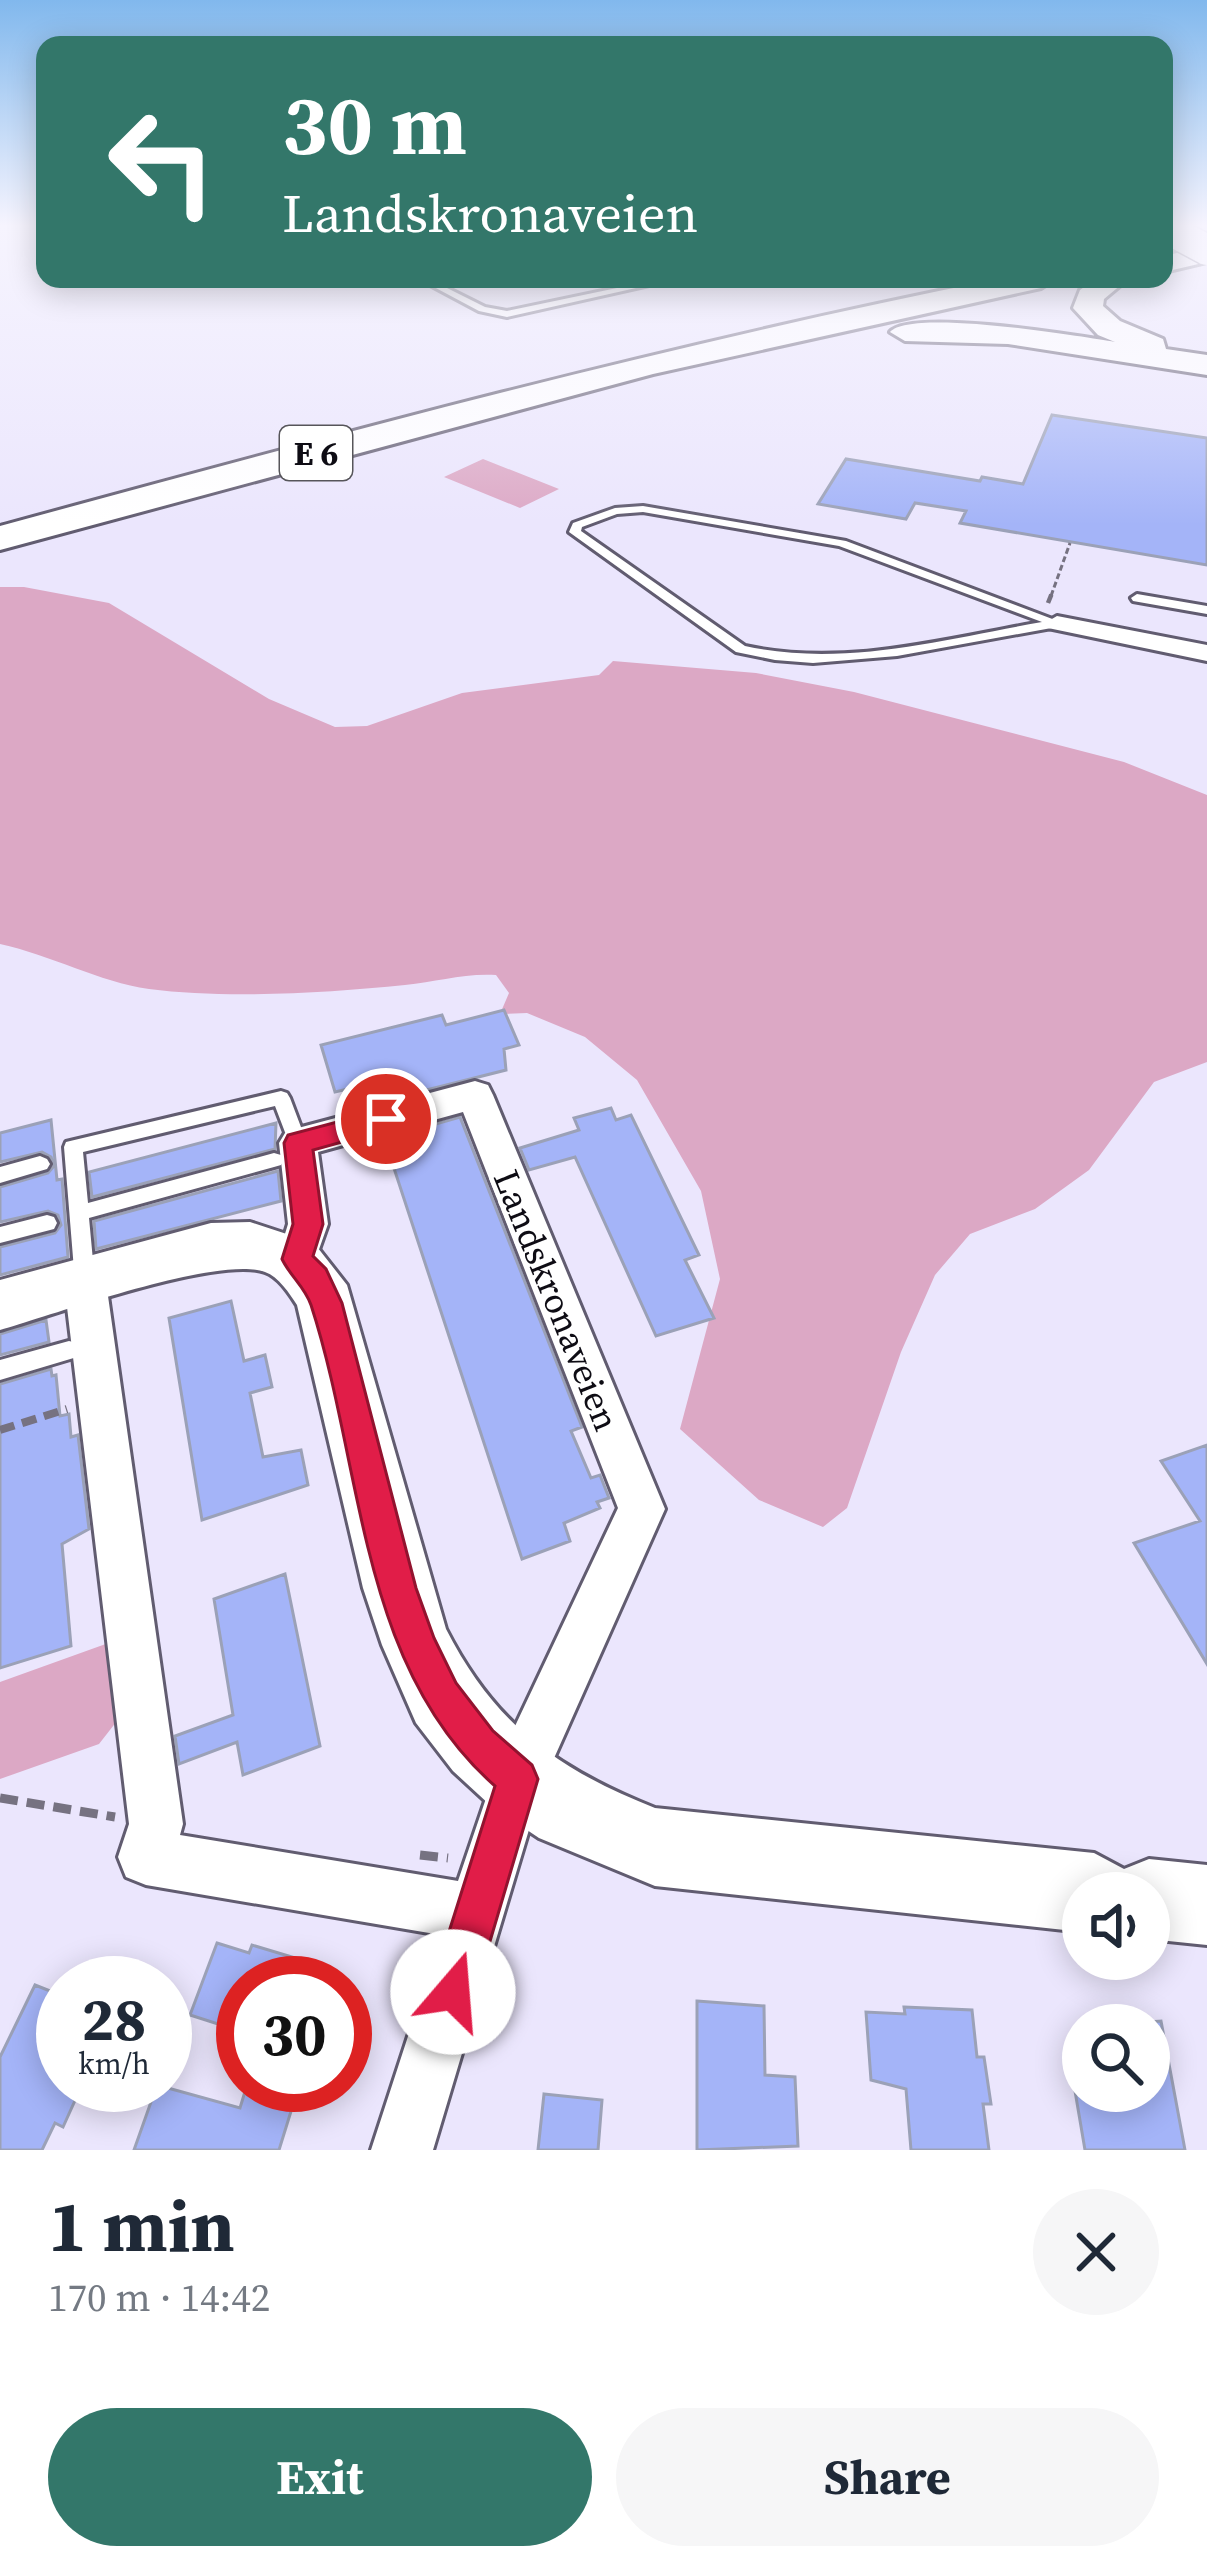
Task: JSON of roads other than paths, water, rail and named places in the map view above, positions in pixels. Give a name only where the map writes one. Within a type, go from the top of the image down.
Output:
[{"type":"highway","name":"E 6","points":[[0,514],[566,368],[758,324]]},
{"type":"highway","name":"E 6","points":[[0,538],[672,362],[840,324]]},
{"type":"highway","points":[[1106,324],[1150,345],[1207,361]]},
{"type":"highway","points":[[672,362],[865,334],[954,331],[1207,361]]},
{"type":"street","points":[[1049,620],[1207,653]]},
{"type":"street","name":"Landskronaveien","points":[[286,1152],[475,1095],[642,1509],[518,1779]]},
{"type":"street","points":[[286,1152],[308,1224],[297,1259]]},
{"type":"street","points":[[0,1305],[227,1246],[275,1250],[297,1259],[315,1279],[326,1303],[397,1588],[417,1645],[442,1697],[478,1745],[518,1779],[566,1811],[655,1847],[1062,1890]]},
{"type":"street","points":[[85,1282],[156,1824],[146,1857],[478,1913]]},
{"type":"street","points":[[402,2150],[518,1779]]},
{"type":"street","points":[[1170,1901],[1207,1905]]},
{"type":"lane","points":[[643,509],[842,543],[1049,620],[836,658],[760,655],[741,649],[574,532],[577,525],[592,518],[643,509]]},
{"type":"lane","points":[[1137,598],[1207,610]]},
{"type":"lane","points":[[79,1213],[286,1152],[281,1098],[73,1148],[85,1282]]},
{"type":"lane","points":[[0,1175],[40,1164]]},
{"type":"lane","points":[[0,1235],[47,1222]]},
{"type":"lane","points":[[0,1370],[69,1350]]}]
